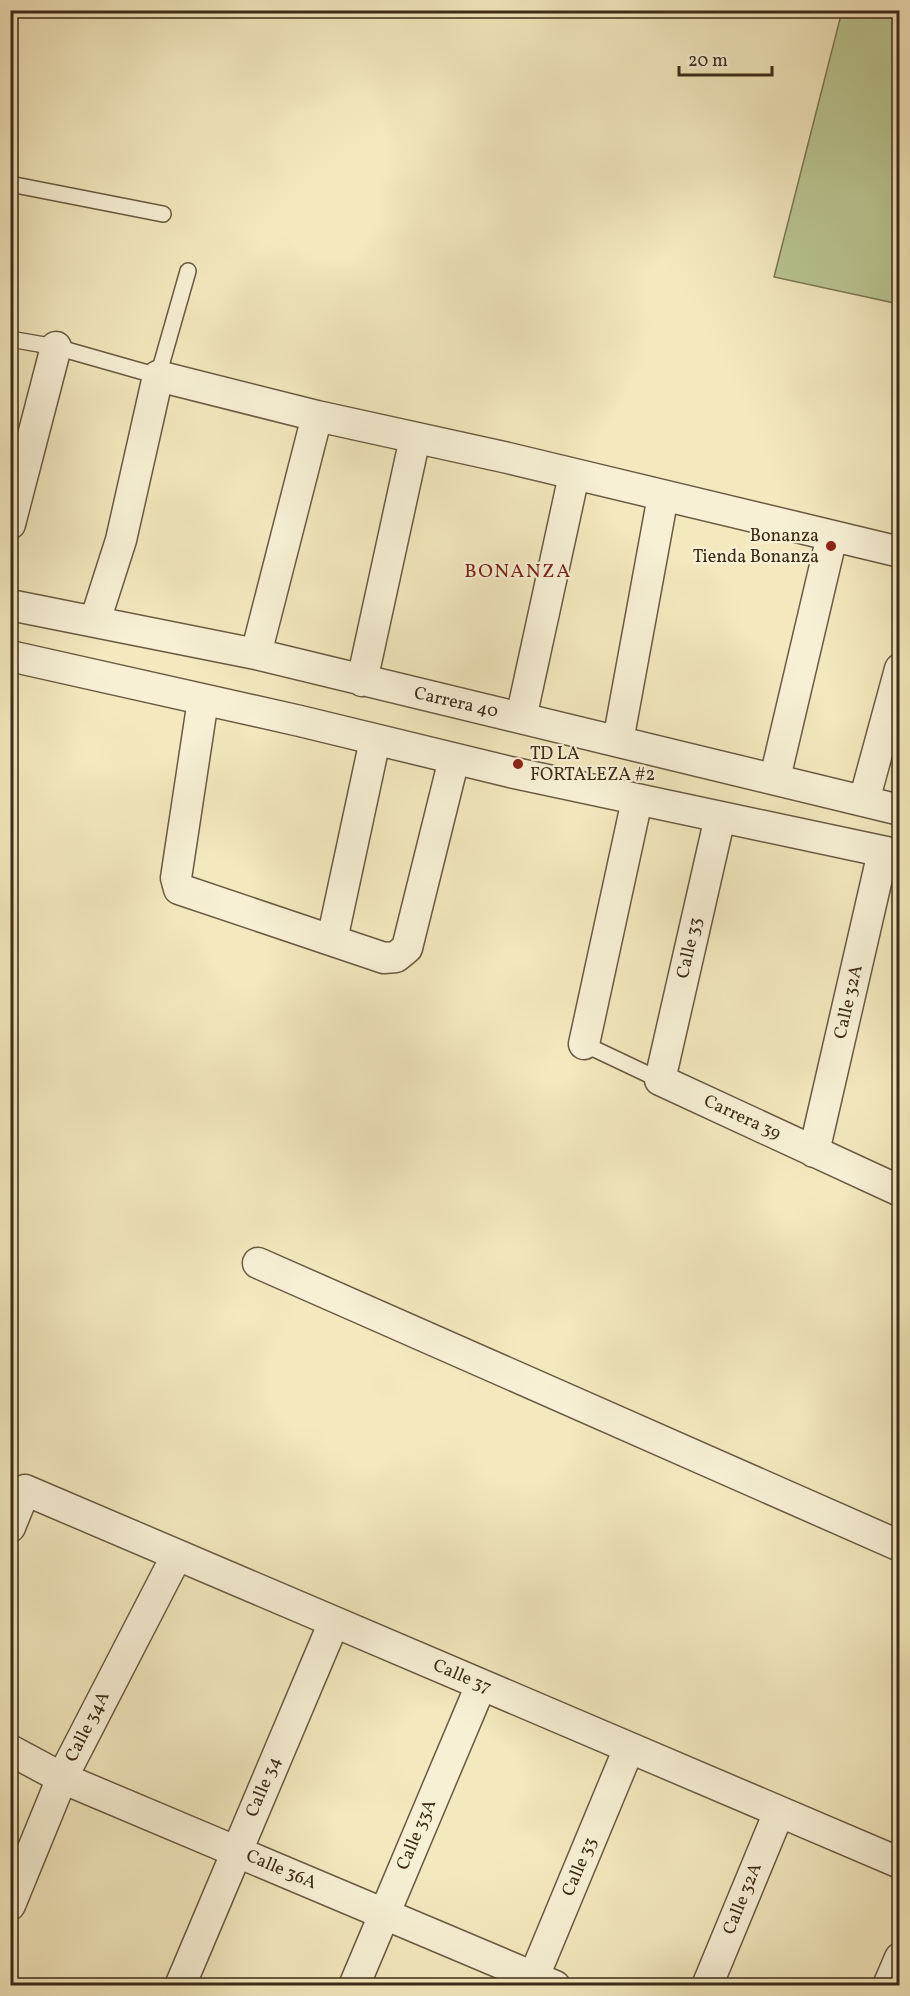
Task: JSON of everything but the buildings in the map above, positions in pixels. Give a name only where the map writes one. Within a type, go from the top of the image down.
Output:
[{"type":"street","points":[[10,524],[56,347]]},
{"type":"street","points":[[95,621],[121,540],[158,376],[317,416],[900,552]]},
{"type":"street","points":[[256,654],[317,416]]},
{"type":"street","points":[[362,681],[415,438]]},
{"type":"street","points":[[521,718],[574,475]]},
{"type":"street","points":[[618,741],[663,496]]},
{"type":"street","points":[[776,778],[832,536]]},
{"type":"street","name":"Carrera 40","points":[[10,605],[256,654],[776,778],[900,810]]},
{"type":"street","points":[[10,656],[300,721],[454,759],[891,854]]},
{"type":"street","points":[[864,801],[900,669]]},
{"type":"street","points":[[203,700],[176,878],[179,889],[384,958],[396,957],[407,948],[454,759]]},
{"type":"street","points":[[332,940],[375,740]]},
{"type":"street","points":[[584,1044],[637,800]]},
{"type":"street","name":"Calle 33","points":[[660,1080],[720,817]]},
{"type":"street","name":"Calle 32A","points":[[814,1152],[891,854]]},
{"type":"street","name":"Carrera 39","points":[[660,1080],[900,1191]]},
{"type":"street","points":[[258,1263],[900,1546]]},
{"type":"street","name":"Calle 37","points":[[10,1527],[25,1490],[900,1863]]},
{"type":"street","name":"Calle 34A","points":[[10,1905],[62,1778],[177,1555]]},
{"type":"street","name":"Calle 34","points":[[180,1986],[334,1622]]},
{"type":"street","name":"Calle 33A","points":[[354,1986],[481,1685]]},
{"type":"street","name":"Calle 33","points":[[540,1983],[629,1748]]},
{"type":"street","name":"Calle 36A","points":[[10,1750],[62,1778],[384,1914],[540,1983]]},
{"type":"street","name":"Calle 32A","points":[[707,1986],[778,1812]]},
{"type":"street","points":[[888,1986],[900,1958]]},
{"type":"lane","points":[[10,184],[163,214]]},
{"type":"lane","points":[[10,339],[56,347],[158,376],[188,271]]},
{"type":"lane","name":"Carrera 39","points":[[584,1044],[660,1080]]},
{"type":"green space","points":[[842,11],[899,11],[899,304],[774,277]]},
{"type":"place","name":"Bonanza Tienda Bonanza","points":[[831,546]]},
{"type":"place","name":"TD LA FORTALEZA #2","points":[[518,764]]},
{"type":"district","name":"BONANZA","points":[[518,572]]}]
